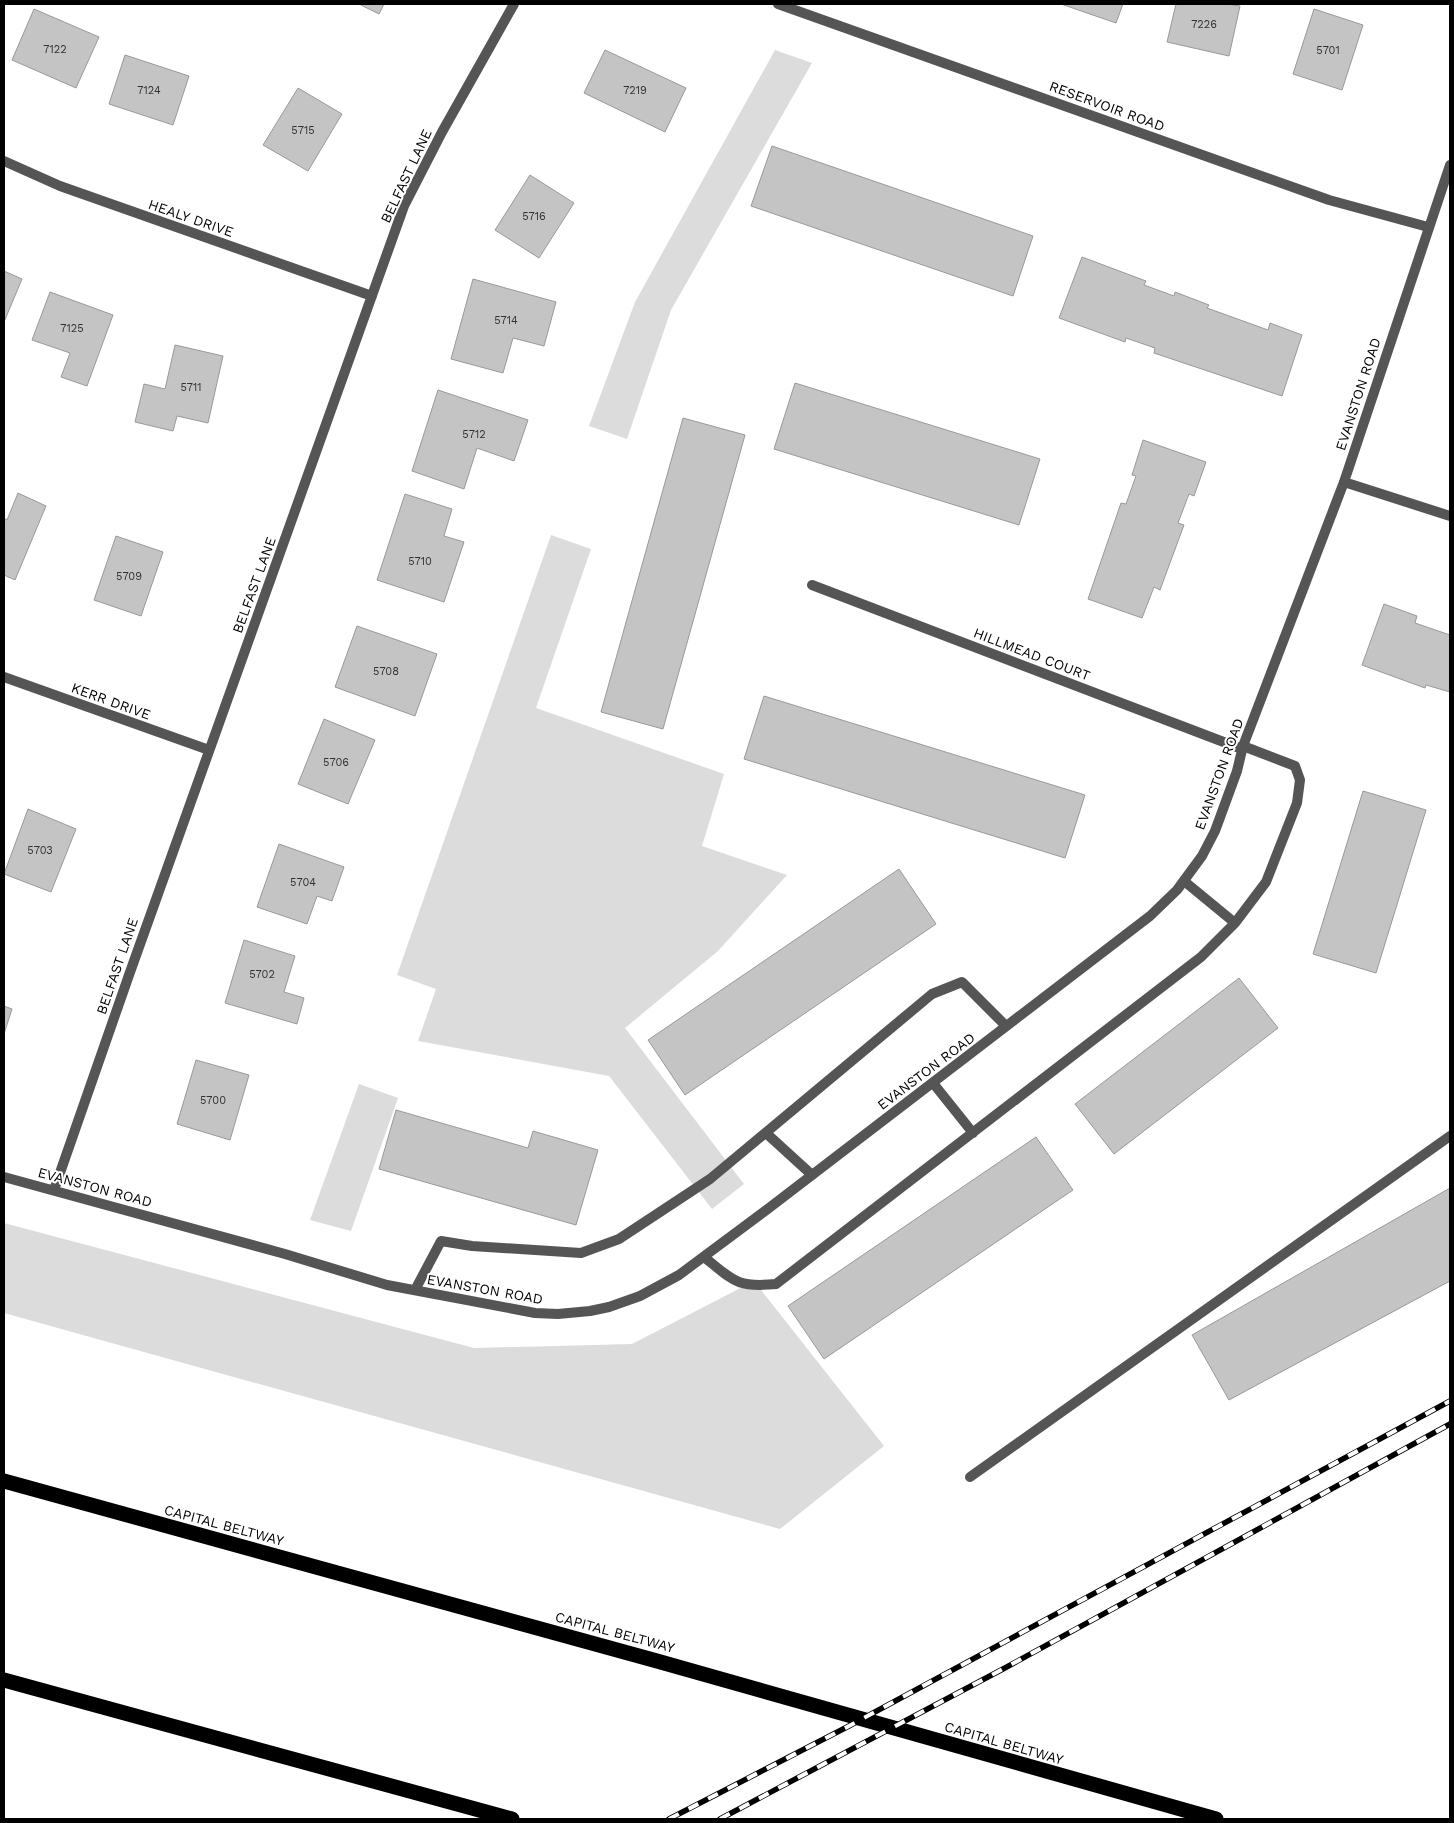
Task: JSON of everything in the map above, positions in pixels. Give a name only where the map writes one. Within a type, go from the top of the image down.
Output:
[{"type":"highway","name":"CAPITAL BELTWAY","points":[[4,1481],[657,1661],[1216,1819]]},
{"type":"highway","points":[[4,1680],[512,1819]]},
{"type":"street","name":"BELFAST LANE","points":[[54,1190],[129,974],[404,206],[442,132],[514,4]]},
{"type":"street","name":"RESERVOIR ROAD","points":[[778,4],[1329,200],[1428,228]]},
{"type":"street","name":"HEALY DRIVE","points":[[4,160],[60,186],[372,296]]},
{"type":"street","name":"EVANSTON ROAD","points":[[4,1177],[285,1254],[387,1285],[535,1313],[558,1314],[609,1307],[640,1296],[679,1274],[812,1176],[1150,916],[1177,890],[1202,856],[1214,831],[1237,771],[1242,747],[1344,482],[1450,165]]},
{"type":"street","points":[[1344,482],[1450,516]]},
{"type":"street","name":"HILLMEAD COURT","points":[[704,1256],[736,1281],[753,1286],[776,1284],[1201,957],[1234,923],[1266,882],[1297,803],[1300,780],[1295,766],[812,585]]},
{"type":"street","name":"KERR DRIVE","points":[[4,677],[209,750]]},
{"type":"street","points":[[1184,880],[1234,923]]},
{"type":"street","points":[[415,1290],[441,1241],[472,1246],[581,1253],[619,1239],[710,1179],[932,994],[962,982],[1006,1026]]},
{"type":"street","points":[[933,1083],[973,1133]]},
{"type":"street","points":[[766,1133],[812,1176]]},
{"type":"street","points":[[970,1478],[1450,1136]]},
{"type":"shaded area","points":[[775,50],[812,63],[671,310],[627,439],[589,426],[635,302]]},
{"type":"shaded area","points":[[551,535],[591,549],[536,708],[724,774],[702,846],[787,875],[718,951],[625,1028],[744,1184],[712,1209],[609,1076],[418,1041],[436,989],[397,975]]},
{"type":"shaded area","points":[[359,1084],[398,1098],[351,1231],[310,1220]]},
{"type":"shaded area","points":[[4,1223],[474,1348],[632,1344],[754,1281],[884,1446],[780,1529],[4,1313]]},
{"type":"building","points":[[359,4],[384,4],[379,14]]},
{"type":"building","points":[[1061,4],[1123,4],[1116,23]]},
{"type":"building","points":[[1176,4],[1227,4],[1240,6],[1229,56],[1167,42]]},
{"type":"building","points":[[34,9],[99,37],[76,88],[12,60]]},
{"type":"building","points":[[1314,9],[1363,25],[1342,90],[1293,74]]},
{"type":"building","points":[[605,50],[686,88],[665,132],[584,93]]},
{"type":"building","points":[[125,55],[189,76],[173,125],[109,104]]},
{"type":"building","points":[[298,88],[342,114],[308,171],[263,145]]},
{"type":"building","points":[[772,146],[1033,236],[1013,296],[751,206]]},
{"type":"building","points":[[530,175],[574,203],[539,258],[495,230]]},
{"type":"building","points":[[1082,257],[1146,281],[1144,285],[1174,296],[1175,292],[1209,305],[1207,308],[1268,330],[1270,323],[1302,335],[1282,396],[1154,353],[1155,348],[1126,338],[1125,342],[1059,318]]},
{"type":"building","points":[[4,271],[22,279],[4,322]]},
{"type":"building","points":[[473,279],[556,302],[544,346],[513,338],[503,373],[451,359]]},
{"type":"building","points":[[50,292],[113,315],[87,386],[61,377],[70,353],[32,340]]},
{"type":"building","points":[[175,345],[223,356],[208,423],[177,416],[173,431],[135,422],[144,384],[165,389]]},
{"type":"building","points":[[795,383],[1040,459],[1019,525],[774,449]]},
{"type":"building","points":[[438,390],[528,420],[514,461],[477,448],[464,489],[412,471]]},
{"type":"building","points":[[683,418],[745,435],[663,729],[601,712]]},
{"type":"building","points":[[1143,440],[1206,462],[1194,496],[1189,494],[1178,523],[1184,525],[1160,590],[1154,587],[1142,618],[1088,599],[1121,503],[1126,504],[1136,476],[1132,475]]},
{"type":"building","points":[[18,493],[46,506],[15,580],[4,575],[4,518],[7,520]]},
{"type":"building","points":[[405,494],[452,509],[444,536],[464,542],[444,602],[377,580]]},
{"type":"building","points":[[116,536],[163,552],[141,616],[94,600]]},
{"type":"building","points":[[1384,604],[1417,616],[1415,623],[1450,635],[1450,692],[1426,685],[1425,688],[1362,665]]},
{"type":"building","points":[[357,626],[437,654],[415,716],[335,687]]},
{"type":"building","points":[[764,696],[1085,795],[1065,858],[744,759]]},
{"type":"building","points":[[324,719],[375,740],[348,804],[298,784]]},
{"type":"building","points":[[1363,791],[1426,810],[1376,973],[1313,954]]},
{"type":"building","points":[[28,809],[76,829],[51,892],[4,874]]},
{"type":"building","points":[[279,844],[344,867],[332,901],[317,896],[307,924],[257,907]]},
{"type":"building","points":[[899,869],[936,924],[685,1095],[648,1040]]},
{"type":"building","points":[[244,940],[295,956],[284,992],[304,998],[297,1024],[225,1003]]},
{"type":"building","points":[[1239,978],[1278,1028],[1114,1154],[1075,1104]]},
{"type":"building","points":[[4,1006],[12,1009],[4,1034]]},
{"type":"building","points":[[196,1060],[249,1075],[230,1140],[177,1124]]},
{"type":"building","points":[[396,1110],[528,1148],[533,1131],[598,1150],[576,1225],[379,1169]]},
{"type":"building","points":[[1036,1137],[1073,1190],[824,1359],[788,1306]]},
{"type":"building","points":[[1450,1188],[1450,1281],[1229,1400],[1192,1335]]},
{"type":"railway","points":[[669,1819],[849,1726],[1450,1401]]},
{"type":"railway","points":[[720,1819],[1003,1669],[1450,1424]]}]
